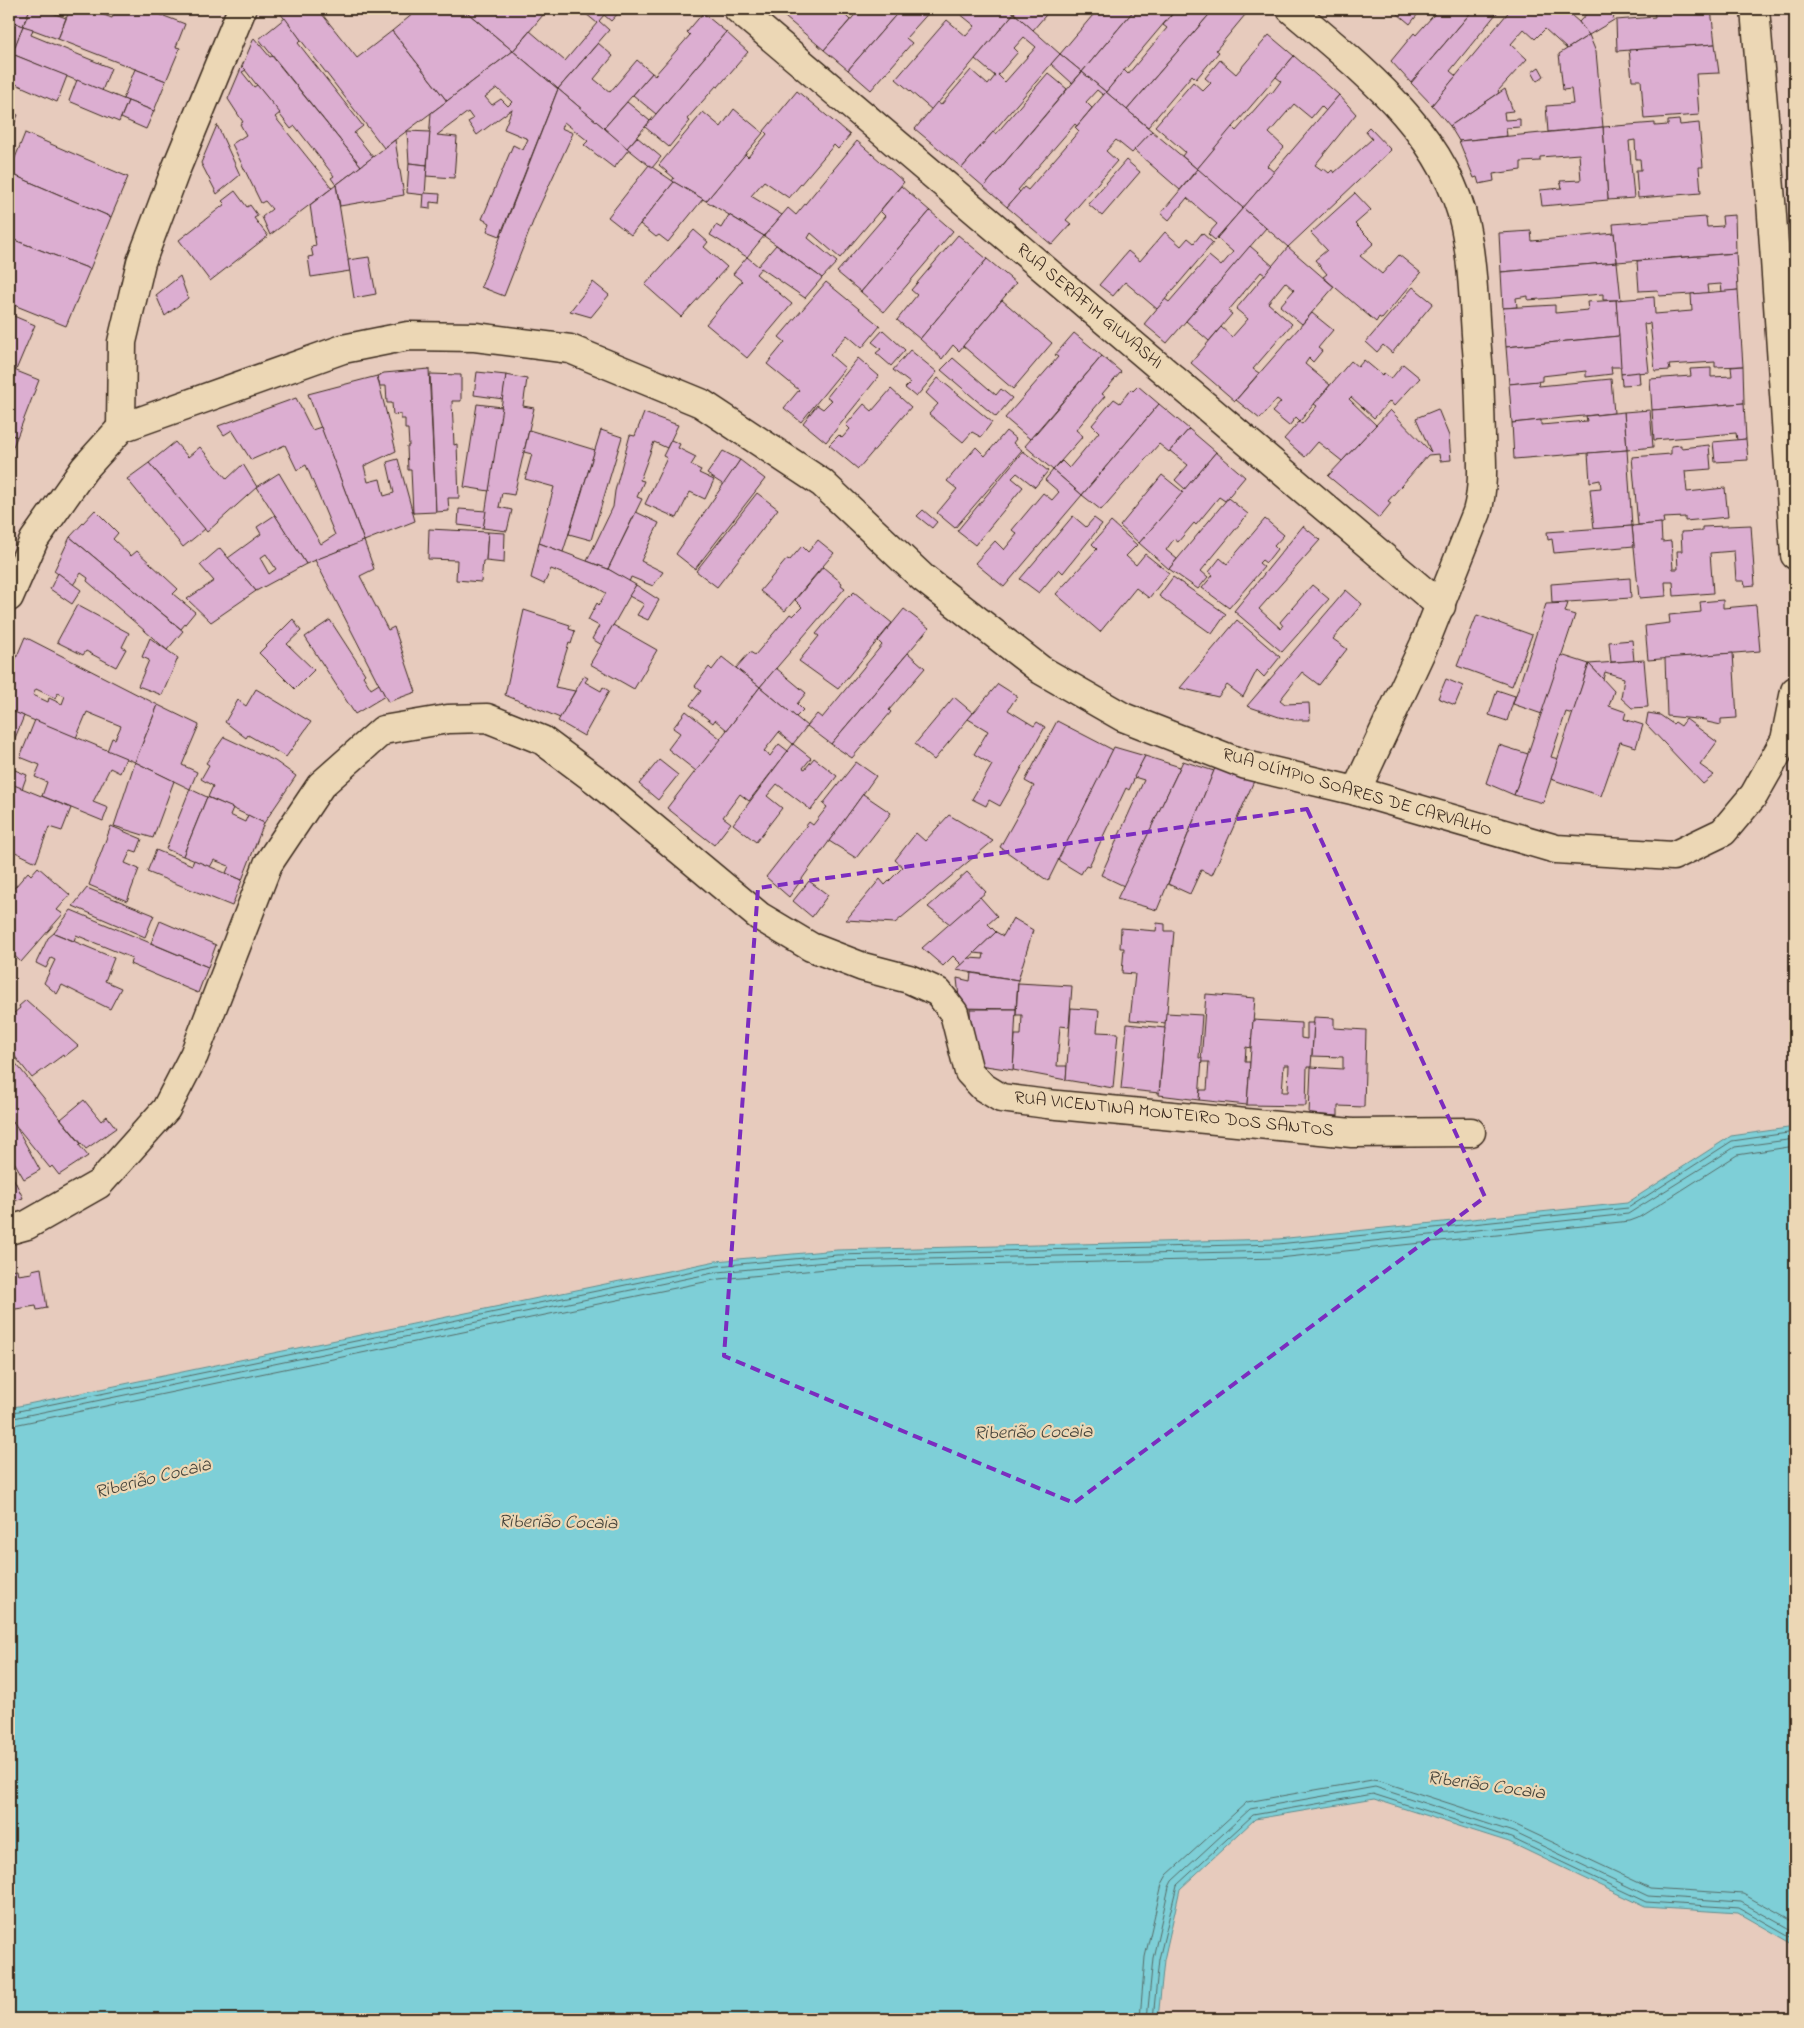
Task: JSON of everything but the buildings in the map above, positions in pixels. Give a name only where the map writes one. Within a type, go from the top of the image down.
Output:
[{"type":"street","points":[[9,597],[34,540],[84,469],[121,428],[122,342],[140,262],[242,9]]},
{"type":"street","name":"RUA SERAFIM GIUVASHI","points":[[738,9],[1441,606]]},
{"type":"street","points":[[1291,9],[1354,62],[1406,116],[1429,145],[1445,171],[1459,204],[1465,226],[1471,273],[1480,386],[1482,493],[1477,512],[1441,606],[1356,791]]},
{"type":"street","points":[[1755,9],[1772,211],[1795,555]]},
{"type":"street","name":"RUA OLÍMPIO SOARES DE CARVALHO","points":[[121,428],[343,349],[408,336],[475,337],[570,349],[701,402],[822,483],[923,578],[1041,670],[1123,717],[1246,765],[1356,791],[1556,849],[1673,856],[1723,832],[1754,795],[1785,740],[1795,691]]},
{"type":"street","name":"RUA VICENTINA MONTEIRO DOS SANTOS","points":[[9,1230],[27,1225],[99,1184],[166,1109],[194,1055],[268,864],[320,785],[383,730],[448,719],[487,718],[542,740],[597,781],[759,916],[810,948],[862,966],[909,979],[938,992],[954,1013],[969,1072],[983,1087],[1001,1098],[1352,1134],[1471,1132]]},
{"type":"highlighted area","points":[[1307,809],[1485,1197],[1074,1503],[724,1356],[758,888]]},
{"type":"water","name":"Riberião Cocaia","points":[[1795,1127],[1795,1945],[1739,1913],[1645,1907],[1509,1842],[1374,1799],[1255,1819],[1180,1889],[1164,1960],[1158,2019],[9,2019],[9,1408],[716,1261],[837,1250],[1278,1239],[1627,1203],[1731,1136]]}]
